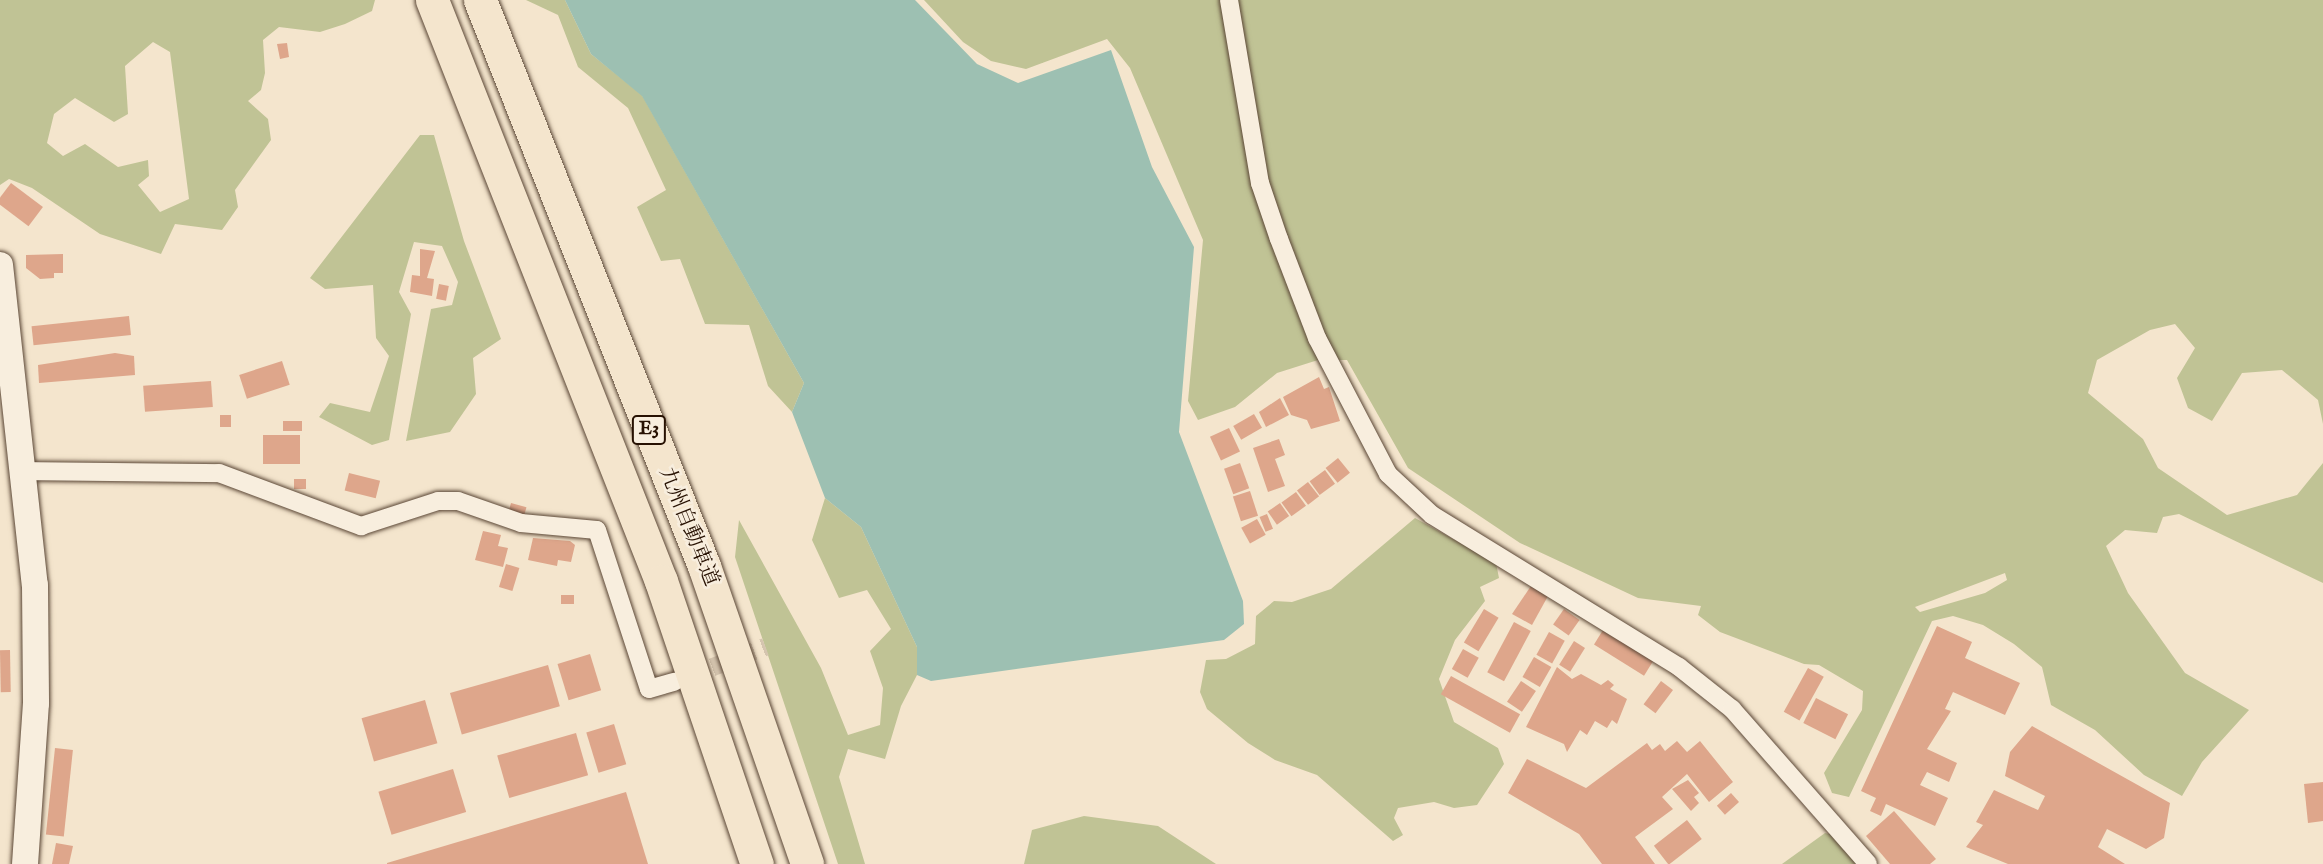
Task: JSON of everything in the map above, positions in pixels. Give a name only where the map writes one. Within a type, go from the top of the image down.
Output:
[{"type":"highway","name":"九州自動車道","points":[[432,0],[661,581],[757,864]]},
{"type":"highway","name":"九州自動車道","points":[[480,0],[709,579],[807,864]]},
{"type":"street","points":[[1229,0],[1260,183],[1317,338],[1388,474],[1432,515],[1679,667],[1732,709],[1868,864]]},
{"type":"street","points":[[1,278],[25,471],[35,585],[36,690],[25,864]]},
{"type":"street","points":[[25,471],[219,473],[361,526],[438,500],[458,501],[522,523],[597,530],[649,689],[674,682]]},
{"type":"shaded area","points":[[0,0],[375,0],[372,11],[345,24],[320,32],[279,27],[263,40],[265,73],[261,90],[248,101],[268,119],[271,140],[235,190],[238,207],[222,230],[175,224],[161,254],[100,234],[32,188],[9,179],[0,185]],"holes":[[[153,42],[170,52],[189,199],[160,212],[138,185],[149,176],[148,160],[118,167],[85,144],[63,156],[47,143],[54,114],[75,98],[114,122],[128,114],[125,66]]]},
{"type":"shaded area","points":[[526,0],[565,0],[591,54],[642,95],[804,383],[792,412],[768,386],[749,325],[705,324],[680,259],[661,261],[637,207],[666,190],[628,108],[578,67],[558,15]]},
{"type":"shaded area","points":[[565,0],[915,0],[977,64],[1018,83],[1111,50],[1152,167],[1194,247],[1179,432],[1243,601],[1244,624],[1224,640],[931,681],[917,675],[917,647],[861,527],[825,498],[792,412],[804,383],[642,96],[591,54]]},
{"type":"shaded area","points":[[924,0],[2323,0],[2323,424],[2318,400],[2282,370],[2242,373],[2212,421],[2188,408],[2177,378],[2195,348],[2175,324],[2150,330],[2097,360],[2088,393],[2143,439],[2158,468],[2227,515],[2297,495],[2323,463],[2323,583],[2179,514],[2163,517],[2157,533],[2125,530],[2106,546],[2128,593],[2185,673],[2249,710],[2202,762],[2182,796],[2144,775],[2095,730],[2051,705],[2042,667],[2014,644],[1983,625],[1953,616],[1932,621],[1849,797],[1832,793],[1824,773],[1862,710],[1863,691],[1819,665],[1804,664],[1720,632],[1698,615],[1701,606],[1638,598],[1520,543],[1408,468],[1347,360],[1318,360],[1277,373],[1235,407],[1198,420],[1188,401],[1203,240],[1130,68],[1107,39],[1026,69],[991,61],[963,42]],"holes":[[[2005,573],[2007,580],[1985,593],[1920,612],[1915,607]]]},
{"type":"shaded area","points":[[420,135],[434,135],[464,241],[501,339],[473,358],[476,394],[450,432],[406,441],[431,309],[452,305],[458,282],[442,246],[414,242],[399,292],[411,314],[389,440],[372,445],[319,417],[330,403],[370,412],[389,356],[376,338],[373,285],[325,289],[310,278]]},
{"type":"shaded area","points":[[825,498],[861,527],[917,647],[917,675],[901,706],[885,759],[848,749],[839,777],[865,864],[838,864],[735,557],[739,520],[821,668],[848,735],[880,725],[883,688],[870,651],[891,629],[867,590],[839,598],[812,540]]},
{"type":"shaded area","points":[[1415,518],[1496,563],[1499,578],[1480,587],[1485,601],[1455,640],[1439,679],[1454,722],[1498,748],[1504,764],[1477,805],[1454,808],[1434,802],[1398,808],[1394,818],[1403,835],[1393,841],[1317,775],[1275,760],[1248,743],[1207,709],[1200,692],[1206,660],[1226,659],[1255,644],[1256,616],[1274,601],[1292,602],[1331,589]]},
{"type":"shaded area","points":[[1084,816],[1158,826],[1216,864],[1024,864],[1032,830]]},
{"type":"shaded area","points":[[1825,833],[1834,835],[1859,864],[1782,864]]},
{"type":"building","points":[[287,43],[289,57],[280,59],[277,44]]},
{"type":"building","points":[[11,183],[43,207],[29,226],[0,205],[0,198]]},
{"type":"building","points":[[420,249],[435,251],[427,278],[434,279],[432,296],[410,292],[412,275],[420,276]]},
{"type":"building","points":[[63,254],[63,273],[54,273],[54,278],[40,279],[26,268],[26,255]]},
{"type":"building","points":[[439,284],[449,286],[446,301],[436,299]]},
{"type":"building","points":[[129,316],[131,335],[34,345],[32,326]]},
{"type":"building","points":[[115,353],[134,356],[135,375],[39,383],[38,365]]},
{"type":"building","points":[[282,361],[290,385],[247,399],[239,375]]},
{"type":"building","points":[[1319,377],[1324,389],[1329,387],[1340,421],[1311,429],[1307,420],[1291,415],[1283,397]]},
{"type":"building","points":[[211,381],[213,407],[145,412],[143,386]]},
{"type":"building","points":[[1280,398],[1289,415],[1266,427],[1259,412]]},
{"type":"building","points":[[1254,414],[1262,428],[1241,440],[1233,426]]},
{"type":"building","points":[[220,415],[231,415],[231,427],[220,427]]},
{"type":"building","points":[[283,421],[302,421],[302,431],[283,431]]},
{"type":"building","points":[[1229,428],[1240,452],[1221,460],[1210,437]]},
{"type":"building","points":[[263,435],[300,435],[300,464],[263,464]]},
{"type":"building","points":[[1279,439],[1285,455],[1275,459],[1285,486],[1268,492],[1253,448]]},
{"type":"building","points":[[1338,458],[1350,473],[1338,483],[1326,468]]},
{"type":"building","points":[[1240,463],[1249,488],[1233,494],[1224,469]]},
{"type":"building","points":[[1325,470],[1335,484],[1320,495],[1310,481]]},
{"type":"building","points":[[349,473],[380,481],[376,498],[345,490]]},
{"type":"building","points":[[294,479],[306,479],[306,489],[294,489]]},
{"type":"building","points":[[1308,482],[1319,496],[1308,505],[1297,491]]},
{"type":"building","points":[[1250,491],[1258,516],[1241,521],[1233,497]]},
{"type":"building","points":[[1296,492],[1306,506],[1291,516],[1281,503]]},
{"type":"building","points":[[511,503],[526,507],[524,516],[509,512]]},
{"type":"building","points":[[1280,503],[1289,516],[1277,525],[1268,512]]},
{"type":"building","points":[[1267,514],[1273,529],[1266,532],[1260,517]]},
{"type":"building","points":[[1257,519],[1266,535],[1250,543],[1241,528]]},
{"type":"building","points":[[483,531],[501,535],[498,546],[508,548],[503,567],[475,560]]},
{"type":"building","points":[[533,538],[570,541],[575,545],[571,562],[558,560],[557,566],[528,560]]},
{"type":"building","points":[[506,564],[519,568],[512,591],[499,587]]},
{"type":"building","points":[[1531,586],[1548,596],[1532,625],[1512,614]]},
{"type":"building","points":[[561,595],[574,595],[574,604],[561,604]]},
{"type":"building","points":[[1484,609],[1499,618],[1478,651],[1464,642]]},
{"type":"building","points":[[1564,609],[1580,620],[1569,635],[1553,625]]},
{"type":"building","points":[[1514,622],[1531,631],[1504,681],[1487,672]]},
{"type":"building","points":[[1937,626],[1972,642],[1965,658],[2020,683],[2005,715],[1953,692],[1945,709],[1951,711],[1927,749],[1957,763],[1949,782],[1927,772],[1920,785],[1948,798],[1935,826],[1886,804],[1881,816],[1870,811],[1876,798],[1861,791]]},
{"type":"building","points":[[1603,630],[1653,661],[1644,676],[1594,644]]},
{"type":"building","points":[[1549,632],[1565,641],[1552,663],[1536,655]]},
{"type":"building","points":[[1574,641],[1585,648],[1570,672],[1559,665]]},
{"type":"building","points":[[1463,649],[1479,658],[1468,678],[1452,669]]},
{"type":"building","points":[[0,650],[10,650],[11,692],[1,692]]},
{"type":"building","points":[[590,654],[601,690],[569,700],[557,664]]},
{"type":"building","points":[[1534,657],[1551,667],[1540,687],[1522,677]]},
{"type":"building","points":[[548,665],[560,706],[462,734],[450,693]]},
{"type":"building","points":[[1557,667],[1572,679],[1581,674],[1601,685],[1608,680],[1614,685],[1610,689],[1627,699],[1617,724],[1612,720],[1607,728],[1595,721],[1587,735],[1580,730],[1567,752],[1564,744],[1526,727]]},
{"type":"building","points":[[1808,668],[1824,677],[1800,720],[1784,712]]},
{"type":"building","points":[[1451,676],[1520,714],[1510,733],[1441,694]]},
{"type":"building","points":[[1521,681],[1536,691],[1522,712],[1507,702]]},
{"type":"building","points":[[1661,681],[1673,690],[1656,713],[1644,704]]},
{"type":"building","points":[[1816,698],[1848,714],[1835,739],[1803,723]]},
{"type":"building","points":[[425,700],[437,743],[374,761],[362,718]]},
{"type":"building","points":[[614,724],[626,764],[599,773],[586,732]]},
{"type":"building","points":[[2032,726],[2170,803],[2164,838],[2146,849],[2107,829],[2098,847],[2125,864],[2008,864],[1966,847],[1983,825],[1976,822],[1994,790],[2038,810],[2045,796],[2005,776],[2010,752]]},
{"type":"building","points":[[576,733],[588,775],[509,798],[497,756]]},
{"type":"building","points":[[1677,741],[1687,752],[1700,741],[1733,782],[1709,802],[1687,774],[1662,797],[1673,809],[1635,837],[1655,864],[1602,864],[1579,834],[1508,793],[1527,759],[1586,788],[1647,743],[1652,750],[1660,744],[1665,751]]},
{"type":"building","points":[[55,748],[73,750],[64,836],[46,835]]},
{"type":"building","points":[[453,769],[466,812],[392,835],[378,792]]},
{"type":"building","points":[[1688,780],[1699,793],[1694,797],[1699,803],[1691,811],[1672,789]]},
{"type":"building","points":[[2323,782],[2323,821],[2308,823],[2304,784]]},
{"type":"building","points":[[626,792],[648,864],[387,864],[387,863]]},
{"type":"building","points":[[1731,793],[1739,802],[1725,815],[1717,806]]},
{"type":"building","points":[[1894,811],[1936,859],[1930,864],[1890,864],[1866,836]]},
{"type":"building","points":[[1687,820],[1702,839],[1670,864],[1654,846]]},
{"type":"building","points":[[56,843],[73,846],[69,864],[52,864]]},
{"type":"tunnel","points":[[687,677],[765,647]]}]
